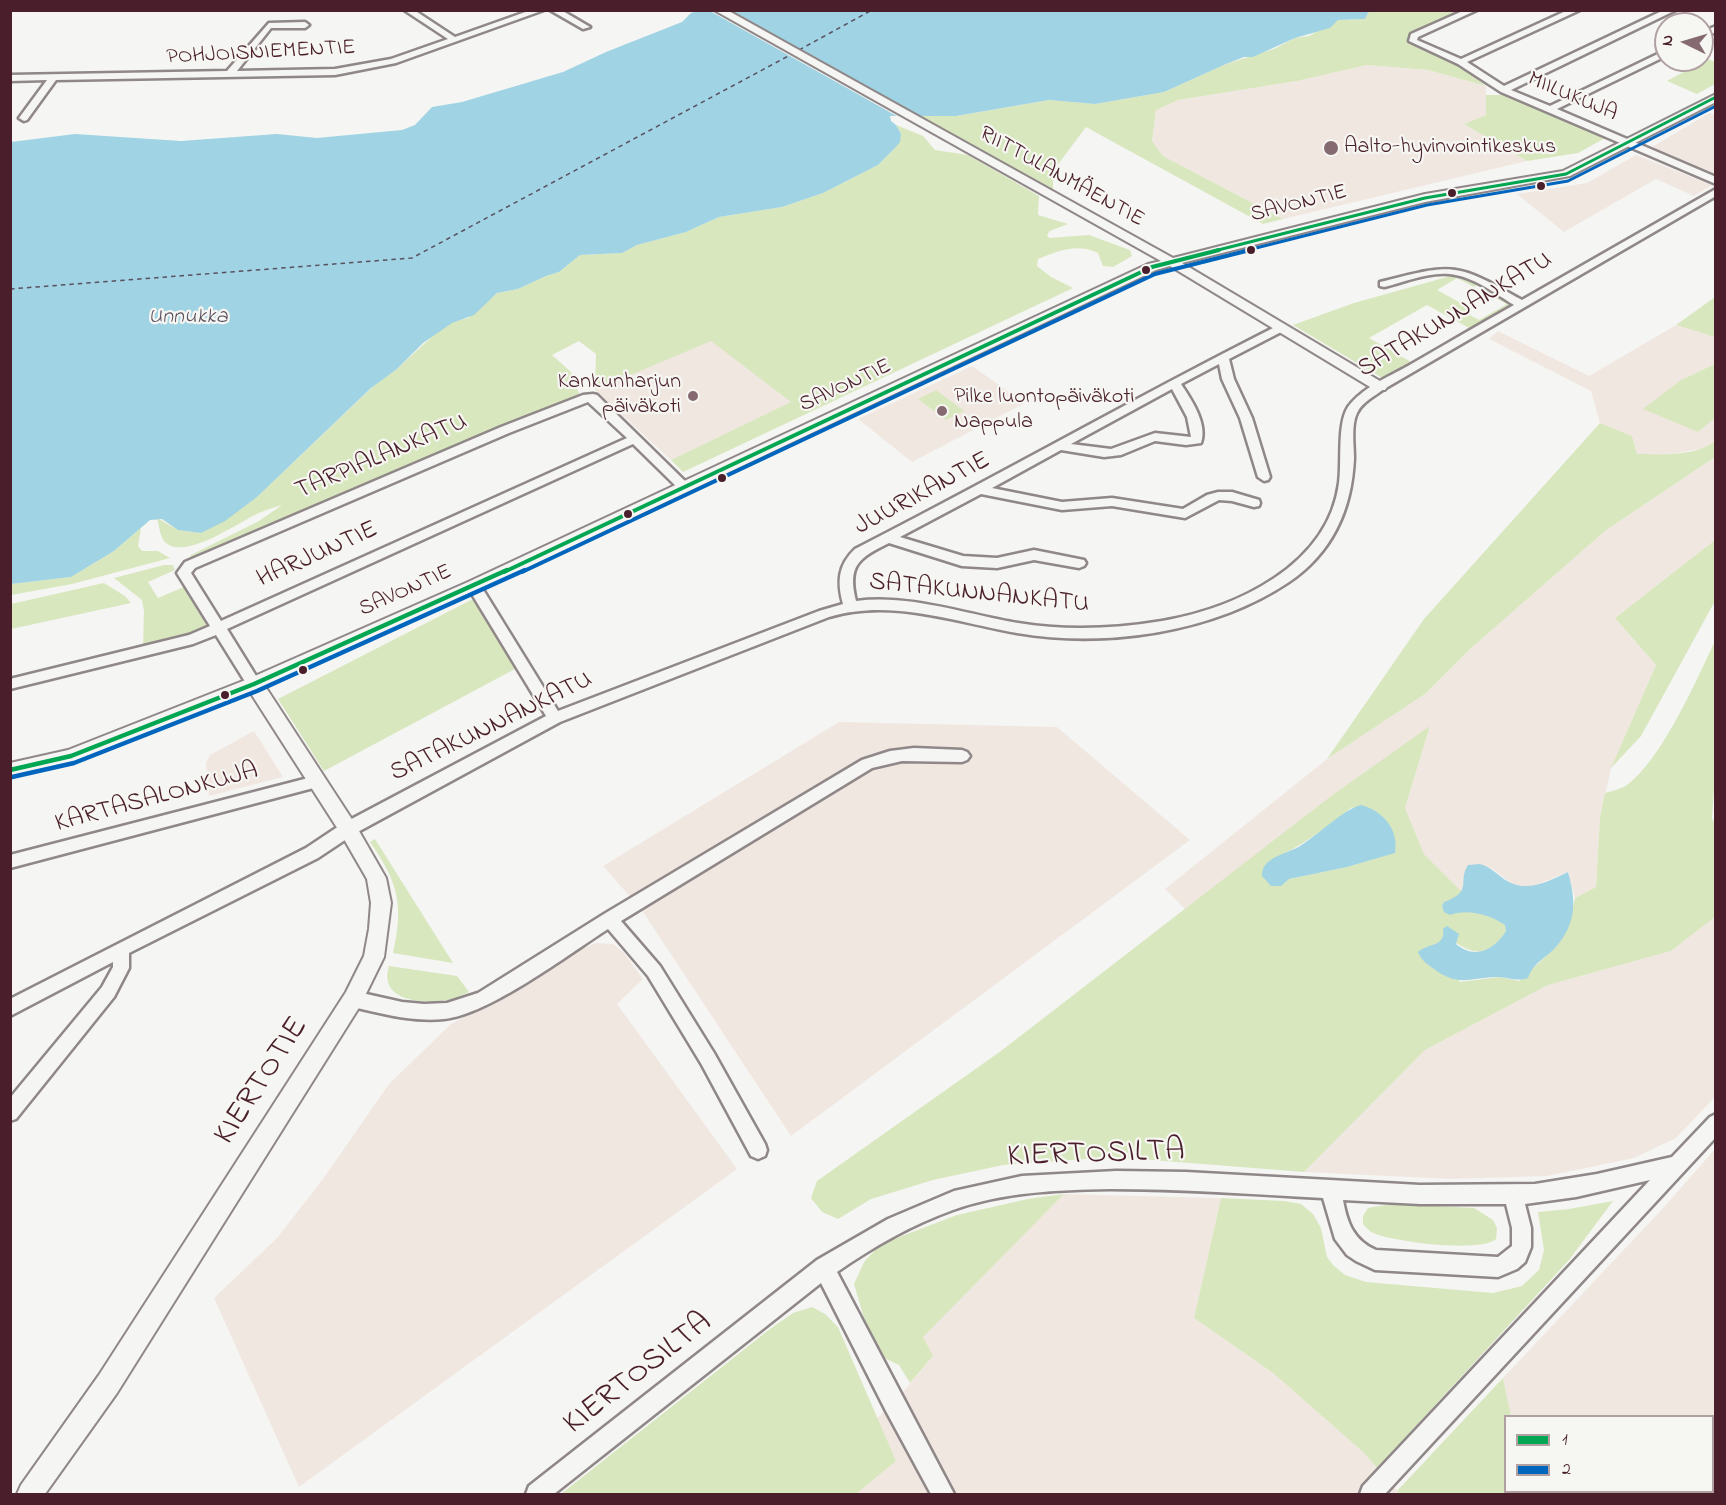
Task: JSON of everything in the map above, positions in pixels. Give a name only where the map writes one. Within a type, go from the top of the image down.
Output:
[{"type":"street","points":[[408,10],[455,40]]},
{"type":"street","name":"POHJOISNIEMENTIE","points":[[11,78],[304,74],[364,68],[393,61],[540,10]]},
{"type":"street","points":[[554,10],[586,27]]},
{"type":"street","name":"RIITTULANMÄENTIE","points":[[719,10],[1170,261],[1380,387]]},
{"type":"street","name":"MIILUKUJA","points":[[1473,10],[1414,36],[1413,41],[1417,45],[1461,62],[1504,90],[1716,181]]},
{"type":"street","points":[[1461,62],[1576,10]]},
{"type":"street","points":[[1504,90],[1672,10]]},
{"type":"street","points":[[229,75],[269,26],[305,25]]},
{"type":"street","points":[[1551,109],[1654,59]]},
{"type":"street","points":[[24,118],[52,79]]},
{"type":"street","name":"SAVONTIE","points":[[10,770],[71,756],[254,684],[474,586],[1088,297],[1170,261],[1425,198],[1566,174],[1716,97]]},
{"type":"street","name":"SATAKUNNANKATU","points":[[10,1008],[121,949],[312,853],[348,829],[555,718],[824,614],[850,606],[889,606],[1040,631],[1068,633],[1134,631],[1218,613],[1275,583],[1302,563],[1326,539],[1338,515],[1345,489],[1352,410],[1380,387],[1716,192]]},
{"type":"street","points":[[1384,284],[1435,271],[1454,271],[1470,276],[1522,305]]},
{"type":"street","name":"JUURIKANTIE","points":[[850,606],[845,587],[849,564],[860,552],[982,490],[1173,382],[1281,328]]},
{"type":"street","points":[[1223,357],[1228,379],[1248,426],[1264,477]]},
{"type":"street","points":[[1059,446],[1097,454],[1113,453],[1156,436],[1190,443],[1197,440],[1192,416],[1184,397],[1173,382]]},
{"type":"street","name":"TARPIALANKATU","points":[[219,627],[184,573],[190,565],[582,399],[594,398],[634,438]]},
{"type":"street","points":[[634,438],[684,488]]},
{"type":"street","name":"HARJUNTIE","points":[[10,684],[168,647],[219,627],[634,438]]},
{"type":"street","points":[[982,490],[1062,506],[1112,502],[1185,514],[1211,497],[1221,494],[1254,503]]},
{"type":"street","points":[[889,538],[962,561],[997,563],[1034,555],[1079,563]]},
{"type":"street","points":[[474,586],[555,718]]},
{"type":"street","points":[[219,627],[254,684]]},
{"type":"street","name":"KIERTOTIE","points":[[30,1494],[108,1384],[353,999],[374,957],[381,903],[376,878],[348,829],[316,783],[254,684]]},
{"type":"street","points":[[353,999],[413,1011],[447,1011],[464,1007],[483,999],[610,919],[867,764],[883,757],[905,753],[962,756]]},
{"type":"street","name":"KARTASALONKUJA","points":[[10,862],[316,783]]},
{"type":"street","points":[[610,919],[654,971],[708,1059],[758,1150]]},
{"type":"street","points":[[10,1113],[108,992],[121,968],[121,949]]},
{"type":"street","points":[[1371,1494],[1716,1123]]},
{"type":"street","name":"KIERTOSILTA","points":[[537,1494],[824,1267],[879,1233],[917,1214],[954,1200],[998,1188],[1081,1180],[1185,1181],[1453,1195],[1513,1195],[1559,1192],[1679,1164]]},
{"type":"street","points":[[1331,1189],[1340,1233],[1350,1247],[1363,1256],[1375,1260],[1498,1267],[1510,1264],[1519,1257],[1524,1246],[1513,1195]]},
{"type":"street","points":[[824,1267],[893,1404],[943,1494]]},
{"type":"shaded area","name":"Aalto-hyvinvointikeskus","points":[[1367,65],[1428,70],[1486,86],[1486,115],[1464,124],[1527,161],[1283,219],[1163,156],[1152,141],[1156,110],[1178,100],[1297,81]]},
{"type":"shaded area","points":[[1709,113],[1715,115],[1715,175],[1652,147]]},
{"type":"shaded area","points":[[1636,155],[1712,185],[1694,196],[1656,179],[1564,232],[1517,194],[1587,183]]},
{"type":"shaded area","points":[[1676,325],[1715,337],[1715,364],[1681,380],[1698,432],[1715,418],[1715,441],[1707,448],[1671,454],[1637,454],[1632,436],[1600,423],[1591,391],[1489,339],[1498,331],[1589,376]]},
{"type":"shaded area","name":"Kankunharjun päiväkoti","points":[[711,340],[792,402],[671,460],[595,390]]},
{"type":"shaded area","name":"Pilke luontopäiväkoti Nappula","points":[[972,366],[1025,403],[912,462],[858,419]]},
{"type":"shaded area","points":[[1715,457],[1715,540],[1615,618],[1656,665],[1611,769],[1600,817],[1596,887],[1575,898],[1568,872],[1531,887],[1514,885],[1491,868],[1466,882],[1462,892],[1424,854],[1405,808],[1430,727],[1331,796],[1186,910],[1165,889],[1327,759],[1425,694],[1469,650],[1605,531]]},
{"type":"shaded area","points":[[839,722],[1057,727],[1190,840],[791,1136],[641,909],[603,866]]},
{"type":"shaded area","points":[[254,731],[283,777],[209,796],[206,763],[210,755]]},
{"type":"shaded area","points":[[1715,917],[1715,1097],[1676,1138],[1634,1158],[1547,1176],[1451,1179],[1304,1172],[1425,1050],[1548,985],[1671,951]]},
{"type":"shaded area","points":[[596,943],[613,944],[624,953],[643,979],[617,1004],[737,1169],[299,1487],[214,1298],[277,1238],[323,1179],[389,1084],[451,1024],[510,994],[575,952]]},
{"type":"shaded area","points":[[1715,1149],[1715,1494],[1528,1494],[1714,1493],[1714,1415],[1511,1415],[1503,1378],[1665,1206]]},
{"type":"shaded area","points":[[1064,1194],[1221,1198],[1194,1318],[1273,1373],[1363,1452],[1400,1494],[856,1494],[896,1461],[876,1419],[893,1404],[933,1356],[922,1337]]},
{"type":"green space","points":[[1369,11],[1466,11],[1411,34],[1408,37],[1409,43],[1463,68],[1486,86],[1428,70],[1367,65],[1297,81],[1178,100],[1156,110],[1152,141],[1163,156],[1283,219],[1263,224],[1086,127],[1053,171],[1053,190],[939,128],[920,115],[956,116],[1049,100],[1095,104],[1164,92],[1226,64],[1274,49],[1295,38],[1309,36],[1337,20],[1365,19]]},
{"type":"green space","points":[[1715,62],[1715,84],[1697,94],[1667,81],[1684,72],[1714,72]]},
{"type":"green space","points":[[1486,95],[1510,95],[1607,137],[1578,153],[1527,161],[1464,124],[1486,115]]},
{"type":"green space","points":[[896,125],[923,136],[935,150],[968,155],[1039,196],[1038,215],[1068,224],[1050,231],[1047,235],[1049,238],[1089,235],[1130,250],[1132,256],[1113,267],[1103,266],[1098,253],[1075,248],[1038,259],[1037,266],[1051,277],[1073,288],[683,472],[671,460],[791,402],[711,341],[595,390],[596,354],[579,341],[552,355],[571,372],[579,394],[200,556],[189,559],[191,555],[259,521],[282,505],[259,513],[197,544],[184,547],[173,546],[164,541],[157,518],[178,530],[201,533],[257,497],[382,378],[397,369],[437,332],[452,322],[468,318],[497,293],[518,289],[559,272],[580,255],[622,253],[637,245],[686,232],[719,217],[782,207],[823,193],[878,165],[895,148],[901,134]]},
{"type":"green space","points":[[1454,275],[1477,285],[1474,287],[1457,278],[1437,290],[1472,309],[1466,313],[1479,320],[1507,304],[1482,291],[1485,289],[1506,300],[1510,306],[1471,329],[1427,305],[1369,338],[1413,363],[1384,379],[1293,325],[1354,303]]},
{"type":"green space","points":[[1715,297],[1715,337],[1676,325]]},
{"type":"green space","points":[[1715,364],[1715,418],[1698,432],[1643,409],[1681,380]]},
{"type":"green space","points":[[936,390],[964,411],[946,420],[918,399]]},
{"type":"green space","points":[[1600,423],[1632,436],[1637,454],[1688,452],[1698,450],[1715,441],[1715,457],[1605,531],[1469,650],[1425,694],[1327,759],[1424,619]]},
{"type":"green space","points":[[141,528],[138,546],[142,551],[158,551],[170,558],[72,584],[11,595],[11,584],[71,577],[114,551]]},
{"type":"green space","points":[[1715,540],[1715,601],[1641,736],[1611,768],[1656,665],[1615,618]]},
{"type":"green space","points":[[164,565],[173,565],[175,570],[148,582],[158,598],[186,586],[207,626],[182,637],[143,648],[142,600],[114,578]]},
{"type":"green space","points":[[104,583],[125,596],[131,603],[11,629],[11,604]]},
{"type":"green space","points":[[475,598],[515,669],[324,771],[278,699]]},
{"type":"green space","points":[[1715,641],[1716,758],[1712,818],[1716,827],[1715,917],[1671,951],[1548,985],[1425,1050],[1304,1172],[1114,1157],[1003,1165],[933,1180],[871,1199],[838,1219],[822,1212],[811,1198],[817,1181],[1001,1051],[1331,796],[1430,726],[1405,808],[1424,854],[1462,892],[1455,898],[1444,902],[1450,914],[1471,912],[1493,918],[1505,925],[1506,931],[1498,941],[1484,951],[1470,950],[1445,936],[1436,944],[1460,982],[1499,977],[1519,981],[1556,947],[1569,926],[1575,898],[1596,887],[1600,817],[1605,793],[1627,785],[1653,757],[1677,718]],"holes":[[[1352,807],[1394,853],[1347,867],[1289,879],[1268,862],[1312,837]]]},
{"type":"green space","points":[[375,839],[453,963],[393,953],[398,921],[396,894],[387,869],[370,842]]},
{"type":"green space","points":[[389,966],[457,976],[469,992],[452,999],[436,1001],[404,998],[390,987],[387,978]]},
{"type":"green space","points":[[1064,1194],[923,1337],[933,1356],[910,1383],[899,1365],[882,1357],[863,1315],[854,1284],[864,1262],[881,1244],[957,1215],[1028,1199]]},
{"type":"green space","points":[[1221,1198],[1301,1204],[1313,1214],[1321,1228],[1327,1257],[1345,1275],[1366,1282],[1493,1293],[1522,1286],[1539,1270],[1544,1250],[1538,1212],[1613,1201],[1569,1260],[1377,1468],[1363,1452],[1273,1373],[1194,1318]]},
{"type":"green space","points":[[1392,1204],[1474,1208],[1493,1220],[1497,1228],[1496,1239],[1487,1243],[1456,1246],[1417,1243],[1373,1233],[1363,1224],[1363,1216],[1368,1208]]},
{"type":"green space","points":[[812,1307],[825,1314],[838,1327],[896,1461],[856,1494],[561,1494],[770,1329],[793,1313]]},
{"type":"green space","points":[[1503,1378],[1511,1415],[1504,1415],[1504,1493],[1528,1494],[1400,1494],[1397,1491]]},
{"type":"water","name":"Unnukka","points":[[698,11],[1369,11],[1365,19],[1338,20],[1330,28],[1295,38],[1253,57],[1244,57],[1164,92],[1095,104],[1049,100],[956,116],[890,116],[901,134],[900,142],[895,148],[878,165],[823,193],[782,207],[719,217],[686,232],[637,245],[622,253],[580,255],[559,272],[518,289],[497,293],[474,315],[452,323],[423,343],[397,369],[371,388],[257,497],[225,521],[201,533],[178,530],[162,519],[150,520],[114,551],[71,577],[11,584],[11,142],[75,134],[181,141],[277,134],[317,138],[402,130],[415,125],[432,107],[462,102],[563,72],[682,22],[691,13]]},
{"type":"water","points":[[1361,805],[1376,812],[1388,822],[1396,844],[1395,853],[1347,867],[1289,879],[1281,886],[1271,886],[1262,876],[1270,860],[1300,846],[1354,807]]},
{"type":"water","points":[[1480,864],[1520,886],[1536,885],[1568,872],[1573,911],[1568,929],[1556,947],[1537,964],[1528,978],[1496,977],[1457,980],[1442,975],[1423,960],[1418,952],[1439,942],[1442,939],[1443,929],[1447,926],[1459,934],[1456,944],[1463,949],[1477,952],[1490,948],[1506,931],[1505,925],[1493,918],[1471,912],[1450,915],[1444,912],[1442,906],[1444,902],[1462,890],[1468,865]]},
{"type":"pier","points":[[710,11],[727,11],[921,118],[902,119]]},
{"type":"ferry route","points":[[799,50],[872,10]]},
{"type":"ferry route","points":[[10,289],[412,258],[792,54]]},
{"type":"transit line","name":"1","points":[[10,770],[71,756],[254,684],[474,586],[1152,267],[1425,198],[1566,174],[1716,97]]},
{"type":"transit line","name":"2","points":[[12,777],[74,763],[257,691],[477,593],[1155,274],[1427,205],[1568,181],[1716,106]]},
{"type":"place","name":"Aalto-hyvinvointikeskus","points":[[1331,148]]},
{"type":"place","name":"Kankunharjun päiväkoti","points":[[693,396]]},
{"type":"place","name":"Pilke luontopäiväkoti Nappula","points":[[942,411]]}]
